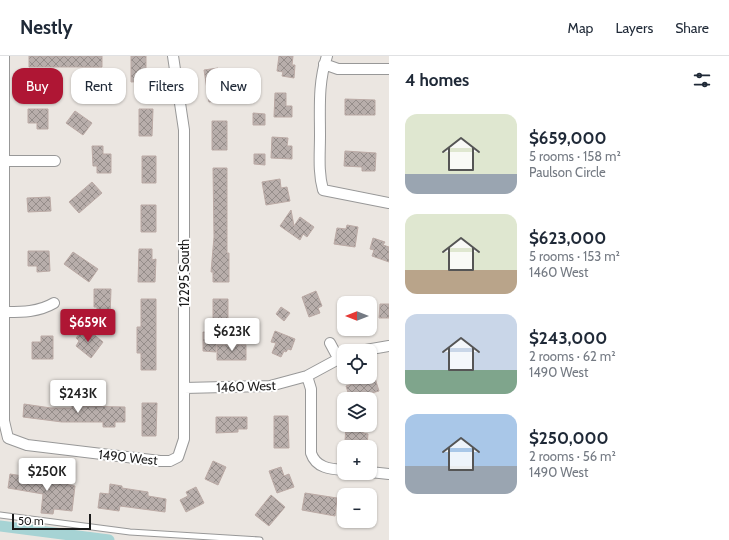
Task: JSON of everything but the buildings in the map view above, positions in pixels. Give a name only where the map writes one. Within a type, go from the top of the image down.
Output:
[{"type":"street","points":[[4,56],[2,312],[32,312],[44,309],[54,303]]},
{"type":"street","name":"12295 South","points":[[174,56],[177,89],[184,130],[184,439],[178,457]]},
{"type":"street","points":[[389,69],[338,69],[326,60],[320,92],[320,171],[323,190],[389,203]]},
{"type":"street","points":[[4,161],[55,161]]},
{"type":"street","name":"1490 West","points":[[2,312],[4,421],[8,438],[26,445],[160,461],[170,461],[178,457]]},
{"type":"street","points":[[330,343],[337,352]]},
{"type":"street","points":[[377,348],[389,346]]},
{"type":"street","name":"1460 West","points":[[184,388],[270,386],[307,376],[337,359]]},
{"type":"street","points":[[307,376],[311,388],[311,452],[317,463],[323,467],[337,469]]},
{"type":"street","points":[[377,473],[389,474]]},
{"type":"lane","points":[[0,515],[130,532],[260,540]]},
{"type":"waterway","points":[[0,526],[109,540]]}]
